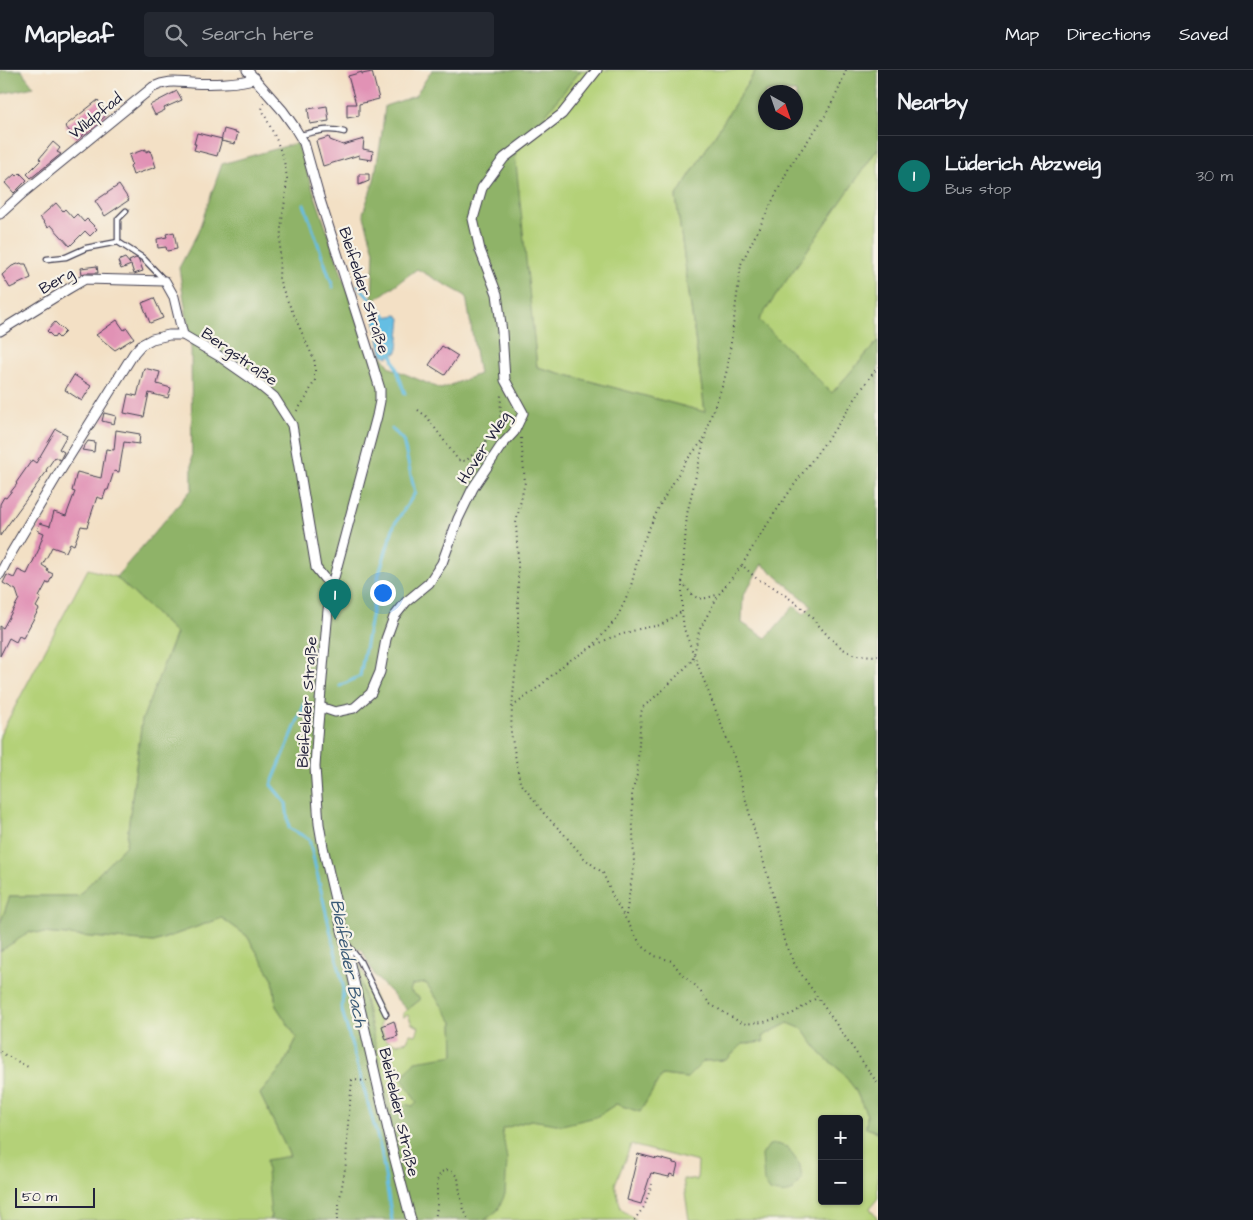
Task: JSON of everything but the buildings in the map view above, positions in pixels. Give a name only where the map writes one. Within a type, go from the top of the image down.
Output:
[{"type":"street","name":"Bleifelder Straße","points":[[247,70],[293,124],[304,143],[320,200],[380,389],[378,416],[332,585],[328,610],[315,767],[319,824],[323,847],[394,1156],[411,1220]]},
{"type":"street","name":"Hover Weg","points":[[320,707],[335,712],[354,708],[370,693],[380,672],[386,638],[394,616],[406,602],[428,583],[442,563],[472,488],[501,446],[514,432],[520,419],[522,413],[505,380],[497,294],[480,250],[473,219],[482,188],[504,158],[562,114],[596,70]]},
{"type":"street","name":"Wildpfad","points":[[0,214],[153,87],[168,82],[193,84],[246,82],[254,78]]},
{"type":"street","name":"Berg","points":[[0,331],[86,279],[164,281]]},
{"type":"street","points":[[164,281],[174,297],[183,334]]},
{"type":"street","name":"Bergstraße","points":[[0,574],[57,476],[134,352],[141,345],[152,339],[183,334],[252,379],[274,397],[288,418],[292,425],[316,568],[332,585]]},
{"type":"lane","points":[[300,135],[329,129],[344,132]]},
{"type":"lane","points":[[126,211],[118,219],[118,242],[143,258],[164,281]]},
{"type":"lane","name":"Berg","points":[[47,259],[66,257],[86,248],[118,242]]},
{"type":"lane","points":[[343,937],[360,961],[386,1014]]},
{"type":"path","points":[[846,70],[826,116],[790,166],[741,264],[728,366],[724,384],[708,424],[687,514],[682,582],[682,612],[684,629],[734,757],[785,944],[796,964],[878,1084]]},
{"type":"path","points":[[268,93],[262,109],[284,161],[287,178],[281,227],[279,279],[315,362],[315,380],[306,398],[288,418]]},
{"type":"path","points":[[625,916],[634,865],[632,793],[638,775],[643,707],[663,690],[690,662],[694,655],[699,632],[719,594],[742,565],[779,505],[878,367]]},
{"type":"path","points":[[418,410],[427,417],[458,460],[466,461],[489,438],[500,422],[502,386]]},
{"type":"path","points":[[522,431],[521,440],[525,482],[516,523],[518,641],[512,707],[512,734],[520,782],[584,860],[603,873],[614,899],[641,945],[655,956],[672,961],[682,975],[696,986],[710,1004],[743,1024],[764,1022],[792,1014],[819,997]]},
{"type":"path","points":[[592,647],[618,618],[630,590],[641,546],[660,505],[686,462],[705,437]]},
{"type":"path","points":[[742,565],[757,579],[773,587],[806,611],[829,637],[843,649],[855,655],[878,656]]},
{"type":"path","points":[[682,582],[692,595],[699,599],[719,594]]},
{"type":"path","points":[[512,707],[567,662],[592,647],[617,636],[661,625],[682,612]]},
{"type":"path","points":[[0,1052],[30,1068]]},
{"type":"path","points":[[337,1220],[346,1163],[352,1080],[377,1080]]},
{"type":"path","points":[[435,1220],[437,1181],[442,1172],[447,1170],[453,1172],[458,1178],[464,1210],[469,1220]]},
{"type":"path","points":[[634,1220],[644,1207],[652,1184]]},
{"type":"green space","points":[[0,70],[21,70],[34,87],[0,94]]},
{"type":"green space","points":[[432,70],[581,70],[515,153],[537,367],[705,412],[676,197],[756,70],[878,70],[878,148],[759,320],[832,393],[878,341],[878,1132],[866,1128],[867,1115],[855,1089],[841,1071],[822,1055],[803,1029],[788,1023],[763,1036],[764,1042],[743,1044],[726,1060],[704,1061],[687,1078],[662,1075],[640,1112],[616,1104],[596,1117],[562,1125],[531,1120],[502,1129],[507,1160],[505,1194],[498,1210],[485,1220],[269,1220],[271,1217],[266,1160],[290,1156],[260,1094],[283,1066],[297,1038],[276,1006],[273,979],[247,936],[222,918],[154,942],[30,932],[0,951],[0,924],[10,896],[78,896],[126,845],[142,720],[176,633],[116,577],[192,489],[191,344],[179,268],[198,232],[222,164],[297,143],[360,327],[391,368],[441,389],[479,374],[466,296],[417,269],[372,302],[374,251],[363,213],[374,180],[385,106],[415,96]],"holes":[[[762,564],[812,606],[804,614],[794,606],[766,638],[742,623],[743,596]],[[353,948],[362,950],[375,976],[407,1010],[421,999],[410,991],[412,985],[426,983],[453,1022],[454,1055],[415,1061],[402,1078],[417,1103],[413,1106],[400,1105],[395,1112],[390,1112]]]},
{"type":"green space","points":[[581,70],[756,70],[676,197],[705,412],[537,367],[514,153]]},
{"type":"green space","points":[[878,148],[878,341],[832,393],[759,320]]},
{"type":"green space","points":[[88,569],[116,577],[176,633],[142,720],[126,845],[78,896],[10,896],[0,924],[0,735]]},
{"type":"green space","points":[[222,918],[247,936],[273,979],[276,1006],[297,1038],[283,1066],[260,1094],[290,1156],[269,1220],[0,1220],[0,951],[29,932],[154,942]]},
{"type":"green space","points":[[356,961],[358,961],[382,1014],[380,1027],[386,1041],[397,1044],[407,1041],[410,1034],[416,1035],[419,1027],[412,1024],[408,1015],[403,1017],[403,1013],[421,999],[410,991],[412,985],[426,983],[453,1022],[454,1055],[417,1103],[411,1107],[390,1112]]},
{"type":"green space","points":[[788,1023],[803,1029],[822,1055],[841,1071],[855,1089],[867,1115],[866,1128],[878,1132],[878,1198],[870,1208],[878,1220],[689,1220],[683,1179],[697,1180],[698,1162],[631,1145],[615,1184],[621,1209],[636,1220],[485,1220],[498,1210],[503,1142],[501,1129],[531,1120],[562,1124],[596,1117],[616,1104],[640,1112],[662,1075],[687,1078],[704,1061],[726,1060],[743,1044],[763,1042],[763,1036]],"holes":[[[787,1147],[793,1156],[782,1194]]]},
{"type":"green space","points":[[777,1144],[787,1147],[800,1165],[802,1179],[792,1191],[785,1193],[770,1191],[764,1182],[762,1155],[769,1145]]},
{"type":"water","points":[[397,315],[401,318],[398,349],[396,353],[387,357],[382,353],[374,319]]},
{"type":"waterway","name":"Bleifelder Bach","points":[[304,204],[333,287]]},
{"type":"waterway","name":"Bleifelder Bach","points":[[358,285],[387,319]]},
{"type":"waterway","name":"Bleifelder Bach","points":[[391,352],[405,394]]},
{"type":"waterway","name":"Bleifelder Bach","points":[[340,686],[360,676],[379,574],[394,525],[415,493],[403,440],[392,429]]},
{"type":"waterway","name":"Bleifelder Bach","points":[[305,703],[271,785],[286,803],[289,828],[309,839],[343,985],[342,1010],[381,1150],[392,1220]]},
{"type":"place","name":"Lüderich Abzweig","points":[[335,620]]}]
